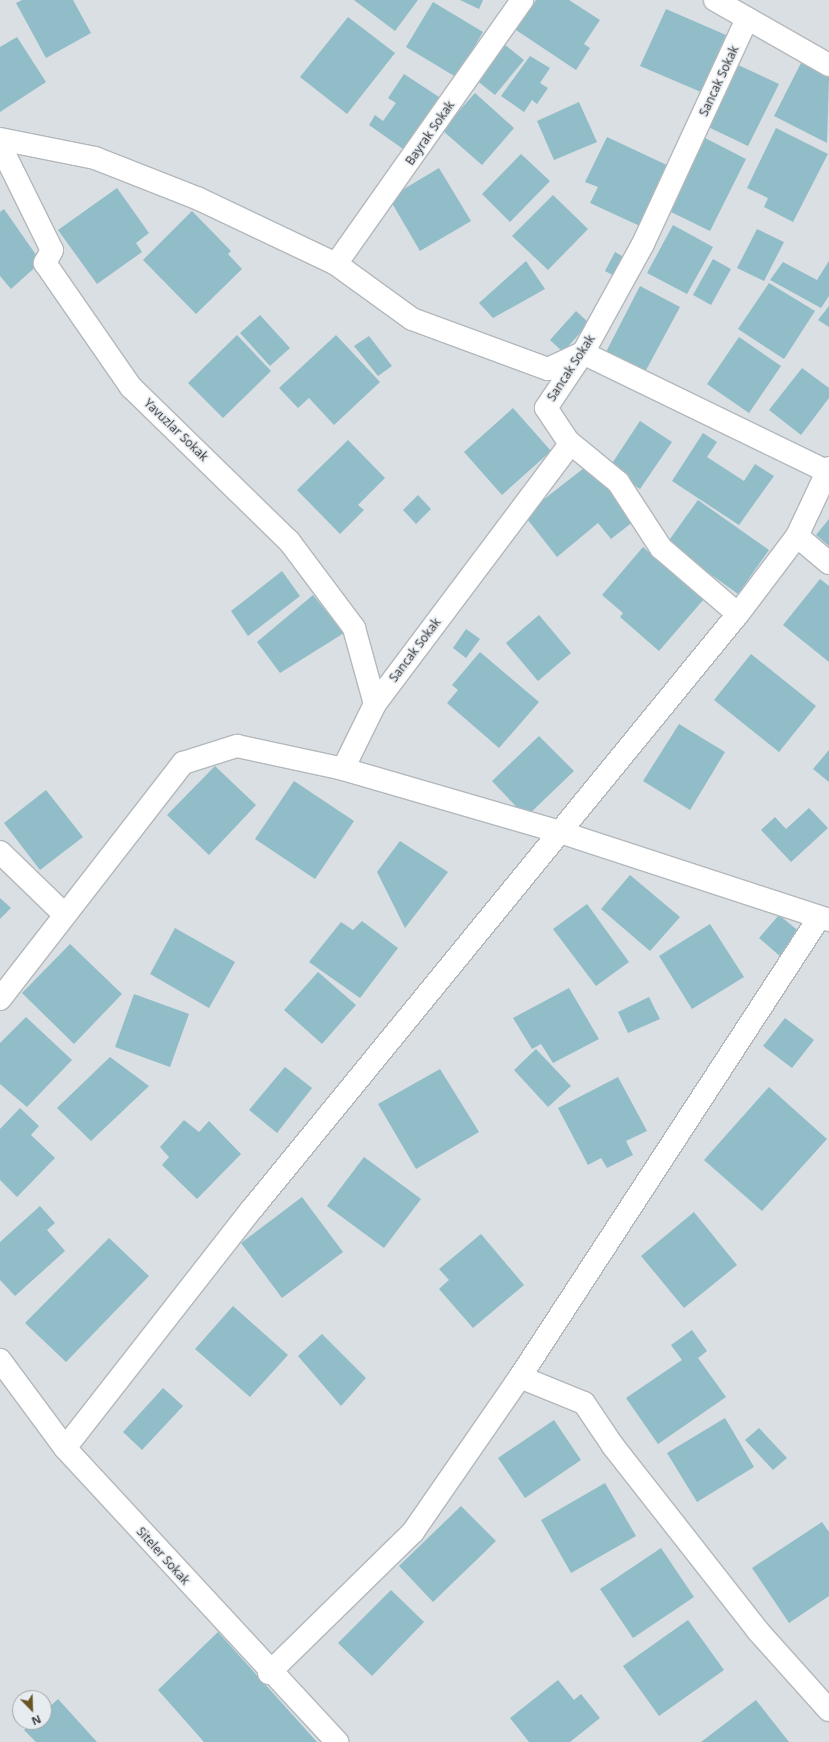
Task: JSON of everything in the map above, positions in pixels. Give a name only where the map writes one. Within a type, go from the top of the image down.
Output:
[{"type":"street","name":"Bayrak Sokak","points":[[336,264],[365,227],[522,0]]},
{"type":"street","points":[[715,0],[829,65]]},
{"type":"street","name":"Sancak Sokak","points":[[343,769],[375,704],[570,444],[546,408],[582,354],[643,244],[747,19]]},
{"type":"street","points":[[0,139],[95,158],[199,199],[336,264],[412,319],[548,369],[582,354],[828,470],[797,536],[738,614],[252,1209],[65,1448]]},
{"type":"street","name":"Yavuzlar Sokak","points":[[0,145],[52,250],[45,263],[131,387],[289,541],[354,628],[375,704]]},
{"type":"street","points":[[568,441],[618,482],[661,548],[738,614]]},
{"type":"street","points":[[797,536],[829,564]]},
{"type":"street","points":[[0,998],[63,913],[183,763],[237,746],[343,769],[560,832],[824,919],[520,1377],[413,1532],[269,1673]]},
{"type":"street","points":[[0,852],[63,913]]},
{"type":"street","name":"Siteler Sokak","points":[[0,1360],[65,1448],[269,1673],[337,1742]]},
{"type":"street","points":[[520,1377],[584,1403],[613,1446],[758,1631],[829,1710]]},
{"type":"building","points":[[22,0],[73,0],[91,33],[46,58],[16,3]]},
{"type":"building","points":[[354,0],[418,0],[395,31]]},
{"type":"building","points":[[460,0],[483,0],[479,9]]},
{"type":"building","points":[[536,0],[569,0],[600,20],[584,44],[590,48],[576,70],[516,30]]},
{"type":"building","points":[[433,2],[483,32],[456,77],[406,47]]},
{"type":"building","points":[[666,9],[726,35],[701,92],[640,66]]},
{"type":"building","points":[[348,17],[395,53],[347,114],[300,77]]},
{"type":"building","points":[[17,37],[46,82],[0,112],[0,47]]},
{"type":"building","points":[[504,44],[524,60],[495,95],[475,79]]},
{"type":"building","points":[[530,56],[550,68],[540,83],[548,88],[537,104],[532,100],[524,112],[501,96]]},
{"type":"building","points":[[801,63],[829,77],[827,143],[774,116]]},
{"type":"building","points":[[736,64],[779,84],[748,146],[706,126]]},
{"type":"building","points":[[404,74],[442,99],[406,151],[369,125],[375,115],[383,121],[396,103],[388,98]]},
{"type":"building","points":[[475,93],[514,128],[482,165],[442,130]]},
{"type":"building","points":[[579,102],[597,142],[554,160],[537,121]]},
{"type":"building","points":[[776,128],[828,154],[793,222],[764,207],[768,198],[747,188]]},
{"type":"building","points":[[607,137],[671,167],[642,227],[590,203],[598,187],[585,182]]},
{"type":"building","points":[[705,138],[746,159],[710,231],[669,211]]},
{"type":"building","points":[[521,154],[550,181],[510,222],[482,194]]},
{"type":"building","points":[[439,168],[471,221],[420,251],[389,198]]},
{"type":"building","points":[[117,188],[149,233],[136,243],[142,252],[97,284],[58,230]]},
{"type":"building","points":[[553,195],[588,229],[548,270],[512,236]]},
{"type":"building","points":[[4,209],[41,262],[11,289],[0,276],[0,212]]},
{"type":"building","points":[[192,211],[231,251],[228,254],[242,269],[196,314],[143,260]]},
{"type":"building","points":[[673,225],[713,247],[687,294],[647,273]]},
{"type":"building","points":[[757,229],[784,242],[764,281],[737,268]]},
{"type":"building","points":[[615,252],[629,260],[620,279],[605,271]]},
{"type":"building","points":[[713,259],[731,269],[711,305],[693,295]]},
{"type":"building","points":[[526,261],[545,289],[493,318],[479,303]]},
{"type":"building","points":[[829,261],[829,296],[821,308],[770,280],[783,262],[817,280]]},
{"type":"building","points":[[769,283],[815,311],[784,359],[738,329]]},
{"type":"building","points":[[640,286],[680,307],[645,372],[606,352]]},
{"type":"building","points":[[829,306],[829,327],[818,320]]},
{"type":"building","points":[[576,311],[589,323],[563,352],[550,340]]},
{"type":"building","points":[[260,315],[290,348],[270,366],[240,333]]},
{"type":"building","points":[[237,335],[271,371],[223,418],[188,383]]},
{"type":"building","points":[[336,335],[380,382],[334,425],[309,398],[298,408],[279,388]]},
{"type":"building","points":[[369,336],[392,366],[378,376],[354,346]]},
{"type":"building","points":[[739,337],[781,366],[749,413],[707,384]]},
{"type":"building","points":[[802,368],[829,388],[829,398],[801,435],[769,410]]},
{"type":"building","points":[[513,408],[551,451],[502,495],[464,452]]},
{"type":"building","points":[[640,421],[672,442],[640,489],[609,468]]},
{"type":"building","points":[[703,433],[717,442],[707,457],[744,481],[755,464],[774,476],[739,525],[672,481]]},
{"type":"building","points":[[348,440],[385,478],[358,505],[364,510],[340,534],[297,490]]},
{"type":"building","points":[[589,464],[634,521],[611,539],[598,523],[557,557],[524,515]]},
{"type":"building","points":[[418,495],[431,509],[416,524],[403,510]]},
{"type":"building","points":[[698,500],[769,550],[738,594],[667,543]]},
{"type":"building","points":[[829,519],[829,546],[816,535]]},
{"type":"building","points":[[643,547],[704,599],[659,651],[620,617],[623,613],[602,595]]},
{"type":"building","points":[[282,571],[300,596],[248,636],[231,611]]},
{"type":"building","points":[[820,579],[829,586],[829,662],[783,625]]},
{"type":"building","points":[[313,595],[344,633],[280,673],[257,642]]},
{"type":"building","points":[[539,615],[571,653],[538,681],[506,643]]},
{"type":"building","points":[[466,629],[480,639],[466,658],[453,648]]},
{"type":"building","points":[[480,652],[539,702],[499,748],[447,703],[458,690],[452,685]]},
{"type":"building","points":[[751,654],[816,706],[779,752],[714,700]]},
{"type":"building","points":[[679,724],[725,752],[690,810],[643,781]]},
{"type":"building","points":[[539,736],[574,771],[526,817],[492,781]]},
{"type":"building","points":[[829,750],[829,782],[813,769]]},
{"type":"building","points":[[215,766],[256,805],[209,855],[167,815]]},
{"type":"building","points":[[294,781],[354,821],[315,879],[255,839]]},
{"type":"building","points":[[46,790],[83,837],[40,870],[4,823]]},
{"type":"building","points":[[809,808],[828,828],[791,862],[761,830],[775,817],[786,829]]},
{"type":"building","points":[[400,841],[448,872],[405,928],[377,872]]},
{"type":"building","points":[[630,875],[680,917],[650,951],[601,909]]},
{"type":"building","points":[[0,898],[11,908],[0,919]]},
{"type":"building","points":[[587,904],[629,962],[596,986],[553,929]]},
{"type":"building","points":[[779,915],[801,933],[781,957],[759,938]]},
{"type":"building","points":[[362,921],[398,948],[360,998],[309,962],[341,922],[353,930]]},
{"type":"building","points":[[710,924],[744,977],[692,1009],[659,956]]},
{"type":"building","points":[[175,928],[235,962],[209,1008],[150,974]]},
{"type":"building","points":[[70,944],[122,994],[74,1044],[22,993]]},
{"type":"building","points":[[318,972],[356,1005],[322,1044],[284,1010]]},
{"type":"building","points":[[569,988],[599,1039],[553,1063],[541,1044],[532,1049],[513,1018]]},
{"type":"building","points":[[134,994],[189,1014],[170,1067],[115,1047]]},
{"type":"building","points":[[649,997],[660,1019],[628,1033],[618,1012]]},
{"type":"building","points":[[26,1017],[72,1060],[27,1107],[0,1084],[0,1043]]},
{"type":"building","points":[[785,1018],[814,1040],[792,1068],[763,1046]]},
{"type":"building","points":[[536,1049],[571,1086],[548,1107],[514,1070]]},
{"type":"building","points":[[110,1057],[149,1086],[91,1141],[57,1108]]},
{"type":"building","points":[[285,1067],[312,1088],[277,1133],[249,1110]]},
{"type":"building","points":[[440,1069],[479,1132],[416,1169],[378,1104]]},
{"type":"building","points":[[618,1077],[647,1131],[626,1141],[633,1155],[607,1168],[601,1158],[588,1165],[558,1108]]},
{"type":"building","points":[[769,1087],[827,1139],[762,1211],[704,1160]]},
{"type":"building","points":[[20,1108],[39,1126],[31,1135],[55,1158],[17,1197],[0,1180],[0,1129]]},
{"type":"building","points":[[184,1120],[199,1132],[209,1121],[241,1154],[197,1199],[162,1165],[169,1157],[160,1147]]},
{"type":"building","points":[[364,1157],[421,1199],[384,1248],[327,1206]]},
{"type":"building","points":[[302,1197],[343,1252],[282,1298],[241,1243]]},
{"type":"building","points":[[40,1206],[55,1223],[47,1230],[65,1251],[15,1296],[0,1280],[0,1242]]},
{"type":"building","points":[[694,1212],[737,1265],[684,1308],[641,1256]]},
{"type":"building","points":[[481,1234],[524,1285],[473,1328],[439,1289],[449,1280],[439,1269]]},
{"type":"building","points":[[109,1238],[149,1276],[66,1362],[25,1323]]},
{"type":"building","points":[[233,1306],[288,1355],[250,1397],[195,1349]]},
{"type":"building","points":[[692,1330],[707,1351],[698,1358],[726,1397],[658,1444],[626,1398],[682,1360],[671,1345]]},
{"type":"building","points":[[322,1334],[366,1378],[341,1406],[298,1356]]},
{"type":"building","points":[[163,1388],[183,1406],[142,1450],[123,1432]]},
{"type":"building","points":[[725,1418],[754,1467],[697,1502],[667,1453]]},
{"type":"building","points":[[554,1420],[581,1460],[525,1498],[498,1458]]},
{"type":"building","points":[[759,1428],[787,1458],[773,1470],[745,1440]]},
{"type":"building","points":[[605,1483],[636,1536],[571,1573],[541,1520]]},
{"type":"building","points":[[461,1506],[496,1541],[433,1602],[399,1566]]},
{"type":"building","points":[[822,1522],[829,1532],[829,1596],[789,1623],[752,1568]]},
{"type":"building","points":[[661,1548],[694,1597],[633,1638],[600,1589]]},
{"type":"building","points":[[391,1590],[424,1622],[372,1676],[338,1643]]},
{"type":"building","points":[[688,1620],[724,1670],[659,1716],[623,1666]]},
{"type":"building","points":[[218,1632],[317,1742],[204,1742],[158,1690]]},
{"type":"building","points":[[558,1680],[574,1700],[581,1694],[600,1718],[570,1742],[529,1742],[510,1718]]},
{"type":"building","points":[[58,1699],[97,1742],[36,1742],[24,1730],[52,1730],[52,1705]]},
{"type":"building","points":[[756,1700],[789,1742],[701,1742]]}]
